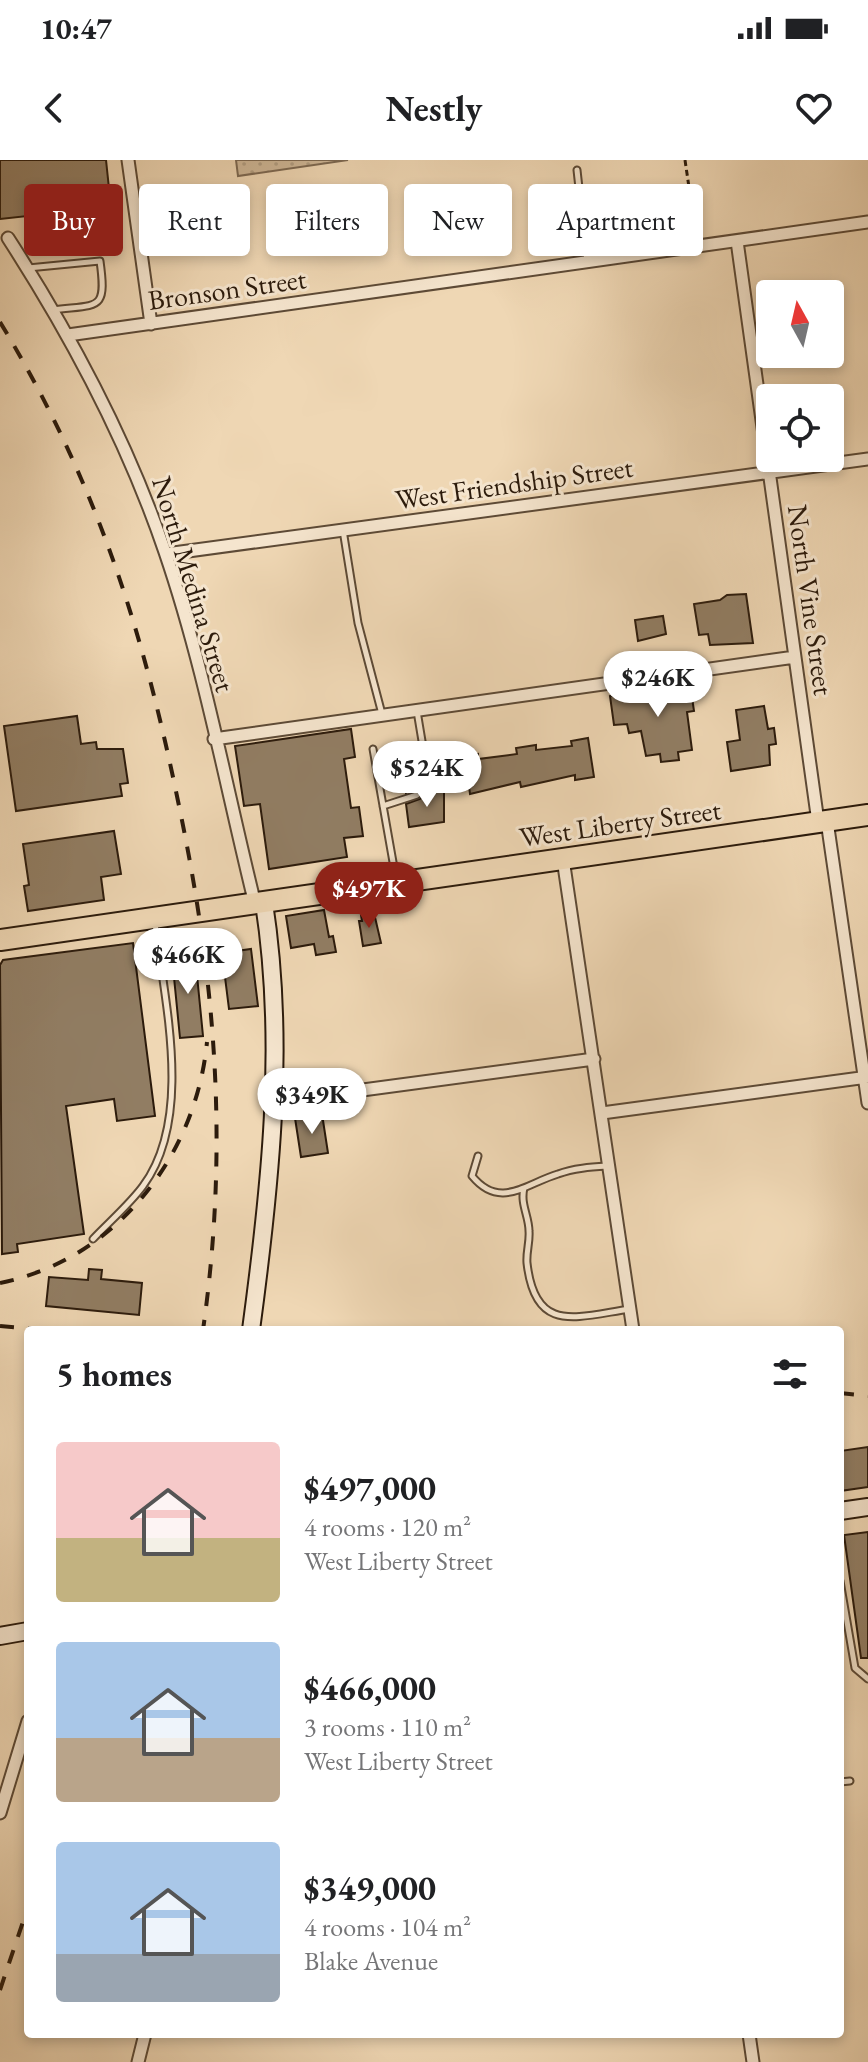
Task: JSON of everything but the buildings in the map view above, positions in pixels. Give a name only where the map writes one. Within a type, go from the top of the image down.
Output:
[{"type":"highway","name":"West Liberty Street","points":[[0,940],[868,815]]},
{"type":"street","points":[[128,160],[151,324]]},
{"type":"street","name":"Bronson Street","points":[[703,245],[868,222]]},
{"type":"street","name":"North Medina Street","points":[[8,238],[68,335],[128,457],[166,554],[198,663],[214,739],[259,903]]},
{"type":"street","name":"North Vine Street","points":[[737,241],[795,657],[868,1103]]},
{"type":"street","name":"Bronson Street","points":[[68,335],[629,256]]},
{"type":"street","name":"West Friendship Street","points":[[166,554],[868,459]]},
{"type":"street","points":[[214,739],[795,657]]},
{"type":"street","points":[[563,859],[632,1326]]},
{"type":"street","points":[[251,1326],[270,1163],[273,1102],[273,961],[259,903]]},
{"type":"street","points":[[273,1102],[594,1059]]},
{"type":"street","points":[[602,1113],[866,1077]]},
{"type":"street","points":[[844,1510],[868,1507]]},
{"type":"street","points":[[0,1636],[24,1632]]},
{"type":"street","points":[[0,1813],[24,1734]]},
{"type":"street","points":[[138,2062],[144,2038]]},
{"type":"street","points":[[750,2038],[753,2062]]},
{"type":"lane","points":[[577,170],[587,262]]},
{"type":"lane","points":[[27,268],[100,261],[104,292],[102,300],[93,305],[53,310]]},
{"type":"lane","points":[[343,530],[358,623],[382,715]]},
{"type":"lane","points":[[383,806],[417,795],[429,783],[417,711]]},
{"type":"lane","points":[[373,749],[397,883]]},
{"type":"lane","points":[[93,1239],[145,1185],[170,1114],[174,1084],[155,918]]},
{"type":"lane","points":[[478,1156],[472,1176],[484,1190],[497,1193],[524,1188],[558,1173],[609,1166]]},
{"type":"lane","points":[[524,1188],[523,1203],[530,1230],[527,1259],[531,1287],[540,1306],[563,1319],[630,1309]]},
{"type":"lane","points":[[844,1604],[855,1668],[868,1679]]},
{"type":"lane","points":[[844,1782],[850,1781]]},
{"type":"path","points":[[685,160],[689,184]]},
{"type":"shaded area","points":[[236,160],[348,160],[238,176]]},
{"type":"railway","points":[[0,322],[62,437],[111,554],[148,674],[178,801],[202,934],[214,1064],[217,1130],[215,1195],[203,1326]]},
{"type":"railway","points":[[0,1283],[41,1271],[79,1252],[113,1227],[142,1197],[167,1163],[186,1125],[200,1084],[207,1042]]},
{"type":"railway","points":[[0,1326],[24,1328]]},
{"type":"railway","points":[[844,1393],[868,1396]]},
{"type":"railway","points":[[0,1990],[24,1919]]}]
